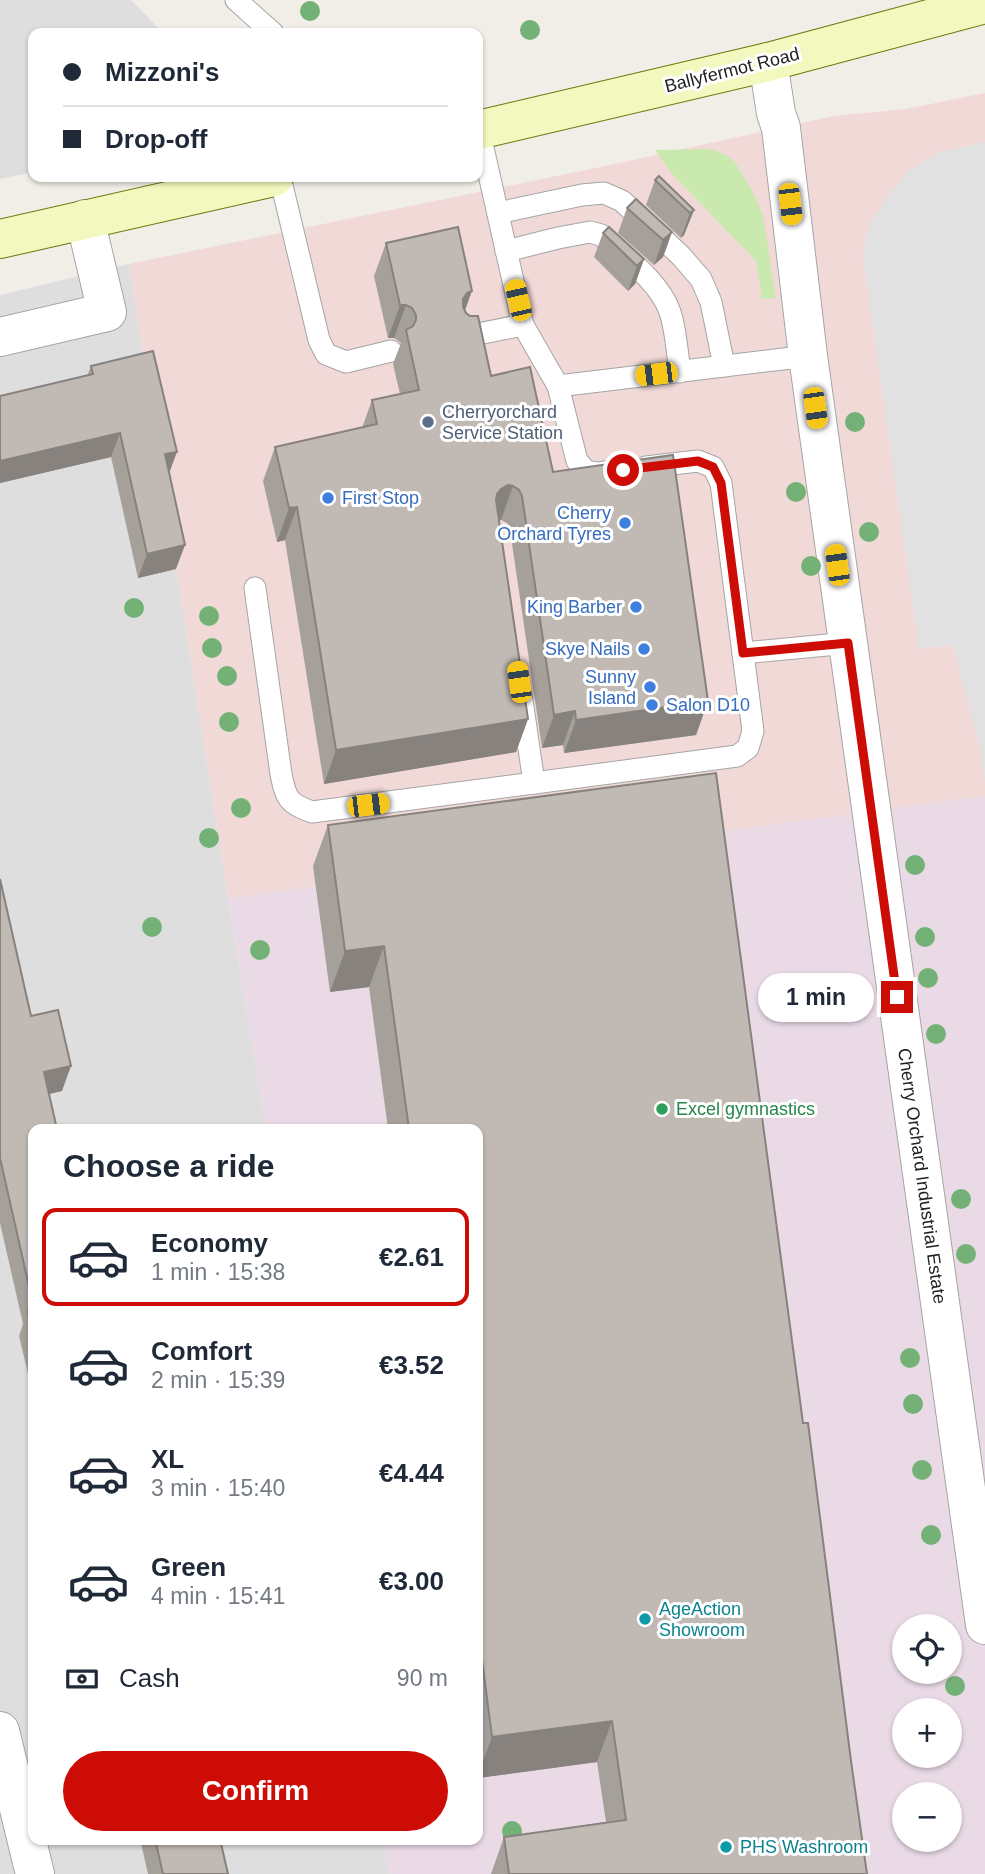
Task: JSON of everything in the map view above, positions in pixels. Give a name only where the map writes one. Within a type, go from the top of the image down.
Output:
[{"type":"main road","name":"Ballyfermot Road","points":[[483,129],[768,62],[985,4]]},
{"type":"main road","points":[[0,239],[252,182]]},
{"type":"street","name":"Cherry Orchard Industrial Estate","points":[[768,62],[781,128],[808,356],[848,643],[978,1516],[985,1625]]},
{"type":"street","points":[[0,337],[107,312],[85,219]]},
{"type":"street","points":[[0,1731],[35,1874]]},
{"type":"lane","points":[[236,0],[267,28]]},
{"type":"lane","points":[[254,588],[286,796],[299,807],[312,812],[737,755],[748,748],[753,731],[721,483],[713,467],[698,461],[598,473],[586,471],[577,461],[558,386],[523,325],[483,151]]},
{"type":"lane","points":[[281,182],[319,340],[326,354],[346,362],[391,351]]},
{"type":"lane","points":[[498,213],[582,195],[604,193],[622,201],[681,256],[701,279],[711,302],[724,366]]},
{"type":"lane","points":[[506,251],[590,232],[601,235],[657,288],[664,299],[671,314],[680,372]]},
{"type":"lane","points":[[463,337],[523,325]]},
{"type":"lane","points":[[558,386],[808,356]]},
{"type":"lane","points":[[743,653],[848,643]]},
{"type":"lane","points":[[519,677],[534,783]]},
{"type":"shaded area","points":[[0,0],[131,0],[158,28],[28,28],[28,173],[0,179]]},
{"type":"shaded area","points":[[985,93],[985,796],[228,898],[129,264],[834,116],[906,109]]},
{"type":"shaded area","points":[[985,142],[985,783],[981,753],[953,645],[919,649],[863,257],[868,227],[909,170],[940,152]]},
{"type":"shaded area","points":[[129,264],[265,1124],[28,1124],[28,1845],[385,1845],[389,1874],[0,1874],[0,295]]},
{"type":"shaded area","points":[[985,796],[985,1874],[389,1874],[385,1845],[483,1845],[483,1124],[265,1124],[228,898]]},
{"type":"green space","points":[[711,149],[735,162],[754,194],[763,216],[776,298],[762,299],[756,261],[672,174],[655,150]]},
{"type":"building","points":[[659,176],[694,210],[690,213],[655,180]]},
{"type":"building","points":[[636,199],[672,232],[663,240],[627,208]]},
{"type":"building","points":[[458,227],[472,291],[463,299],[463,307],[470,316],[478,316],[491,376],[530,367],[553,472],[673,455],[708,701],[576,720],[575,711],[554,715],[522,496],[519,490],[508,485],[497,494],[496,500],[528,719],[336,750],[297,507],[289,508],[275,447],[377,424],[372,400],[419,390],[406,330],[413,326],[416,315],[412,308],[400,305],[386,243]]},
{"type":"building","points":[[609,227],[644,259],[637,266],[603,233]]},
{"type":"building","points":[[153,351],[177,452],[165,454],[185,545],[147,554],[120,433],[0,461],[0,396],[93,374],[91,366]]},
{"type":"building","points":[[716,773],[803,1423],[808,1423],[867,1874],[509,1874],[504,1837],[626,1820],[612,1721],[492,1737],[483,1668],[483,1124],[408,1124],[384,946],[345,951],[328,825]]},
{"type":"building","points":[[0,879],[31,1016],[58,1010],[71,1066],[44,1072],[56,1124],[28,1124],[28,1282],[0,1158]]},
{"type":"building","points":[[156,1845],[221,1845],[228,1874],[163,1874]]},
{"type":"place","name":"Cherryorchard Service Station","points":[[428,422]]},
{"type":"place","name":"First Stop","points":[[328,498]]},
{"type":"place","name":"Cherry Orchard Tyres","points":[[625,523]]},
{"type":"place","name":"King Barber","points":[[636,607]]},
{"type":"place","name":"Skye Nails","points":[[644,649]]},
{"type":"place","name":"Sunny Island","points":[[650,687]]},
{"type":"place","name":"Salon D10","points":[[652,705]]},
{"type":"place","name":"Excel gymnastics","points":[[662,1109]]},
{"type":"place","name":"AgeAction Showroom","points":[[645,1619]]},
{"type":"place","name":"PHS Washroom","points":[[726,1847]]},
{"type":"route","points":[[623,470],[698,461],[713,467],[721,483],[743,653],[848,643],[897,997]]}]
